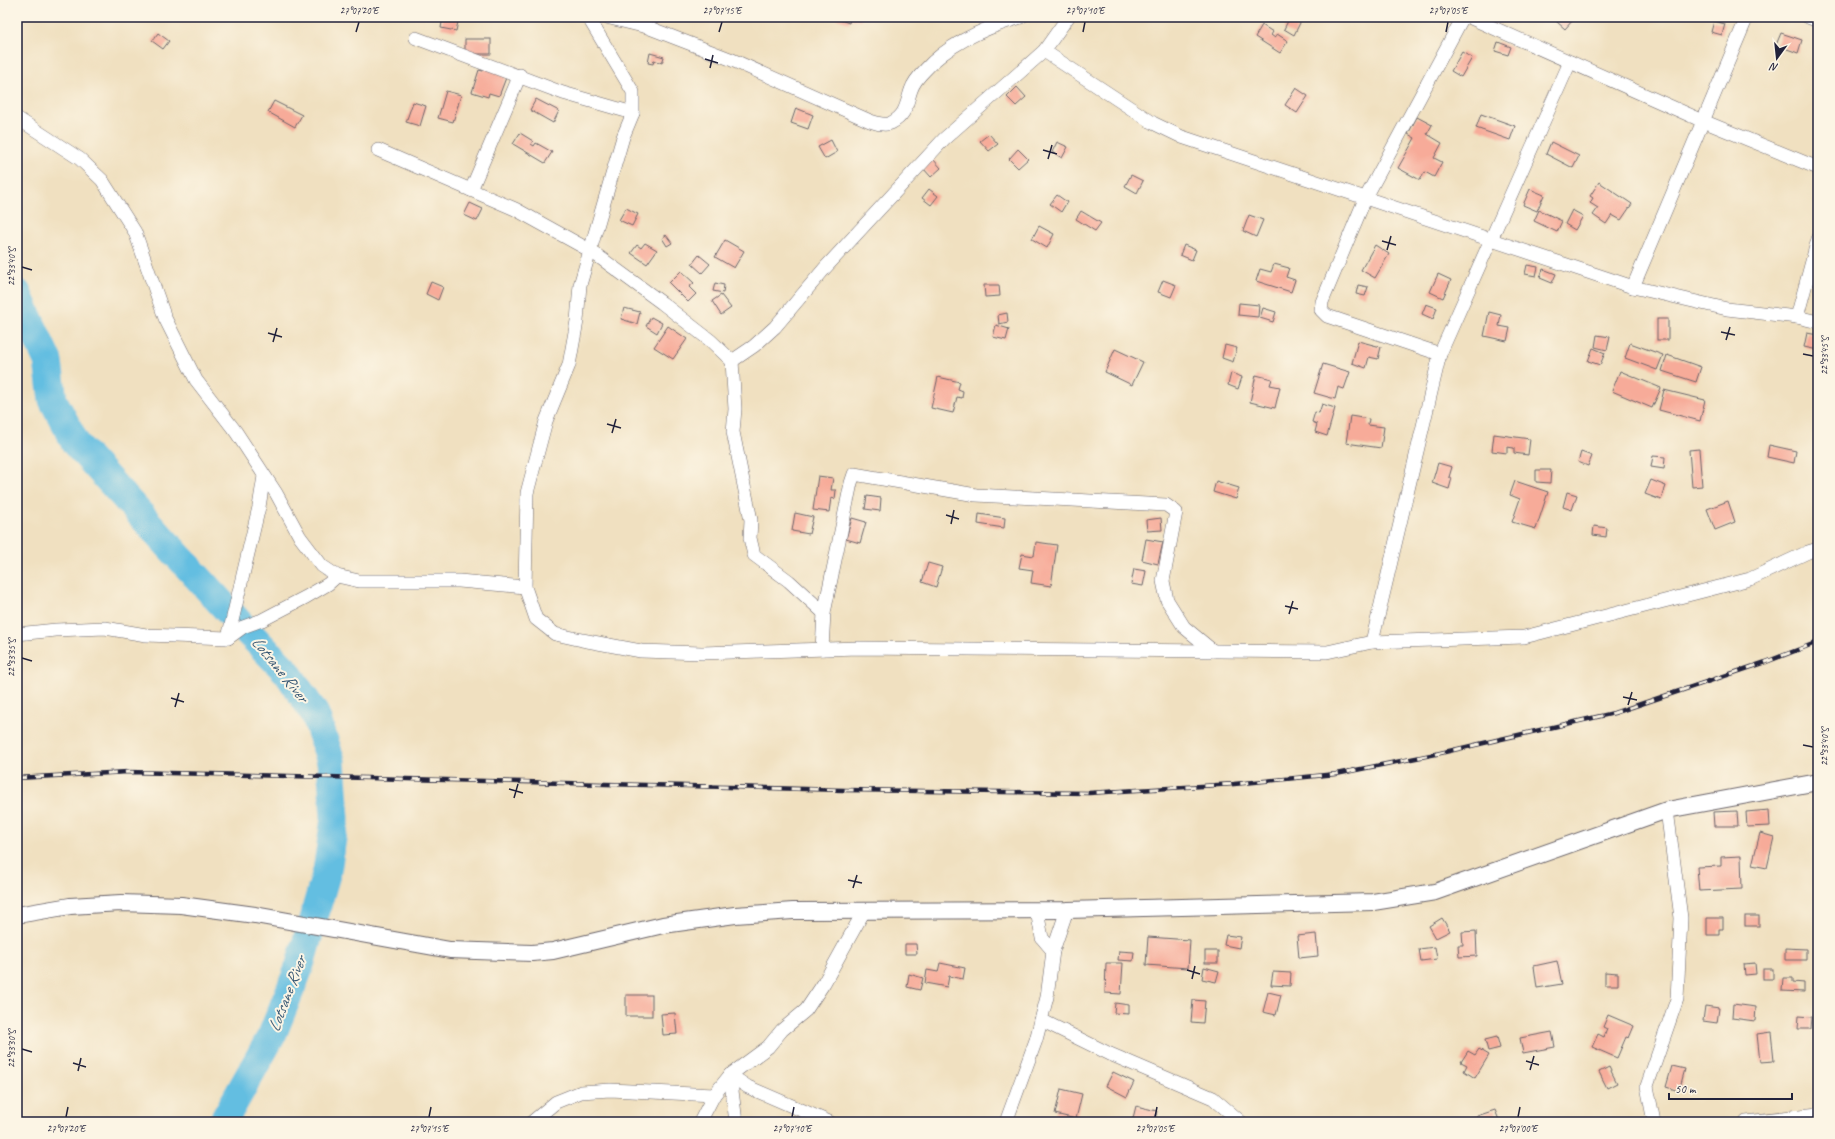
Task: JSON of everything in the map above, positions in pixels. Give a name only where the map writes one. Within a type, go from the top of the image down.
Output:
[{"type":"street","points":[[588,17],[633,92],[633,113],[623,137],[580,286],[577,321],[569,365],[546,421],[527,493],[525,587],[536,619],[555,634],[641,651],[702,653],[858,648],[1327,652],[1372,642],[1524,637],[1750,579],[1808,552],[1818,549]]},
{"type":"street","points":[[606,17],[647,26],[730,59],[877,124],[890,124],[902,115],[906,109],[911,89],[925,70],[948,51],[992,26],[1021,17]]},
{"type":"street","points":[[732,361],[754,346],[775,327],[824,268],[944,139],[1044,51],[1068,17]]},
{"type":"street","points":[[1440,354],[1327,316],[1321,310],[1322,302],[1366,198],[1463,17]]},
{"type":"street","points":[[1470,17],[1703,121],[1818,168]]},
{"type":"street","points":[[1632,287],[1747,17]]},
{"type":"street","points":[[1808,17],[1818,21]]},
{"type":"street","points":[[416,38],[563,92],[633,113]]},
{"type":"street","points":[[1044,51],[1153,123],[1182,137],[1632,287],[1728,309],[1797,317],[1818,322]]},
{"type":"street","points":[[1372,642],[1440,354],[1570,62]]},
{"type":"street","points":[[471,190],[520,75]]},
{"type":"street","points":[[17,118],[80,159],[102,180],[135,232],[165,318],[196,380],[236,432],[300,537],[322,566],[337,576],[373,582],[459,580],[525,587]]},
{"type":"street","points":[[378,150],[515,208],[591,251],[711,341],[732,361],[735,410],[733,432],[751,520],[750,538],[754,555],[789,581],[824,613]]},
{"type":"street","points":[[1797,317],[1818,239]]},
{"type":"street","points":[[822,649],[824,613],[854,474],[868,475],[976,495],[1166,505],[1176,512],[1163,581],[1167,600],[1184,627],[1213,651]]},
{"type":"street","points":[[228,638],[259,508],[264,476]]},
{"type":"street","points":[[17,634],[56,630],[105,628],[146,635],[228,638],[243,627],[262,620],[306,597],[328,584],[337,576]]},
{"type":"street","points":[[17,915],[70,906],[121,903],[180,905],[255,915],[450,950],[532,953],[554,951],[663,925],[735,915],[793,911],[1037,911],[1373,902],[1435,892],[1667,810],[1818,782]]},
{"type":"street","points":[[1654,1122],[1647,1086],[1677,999],[1681,918],[1667,810]]},
{"type":"street","points":[[1006,1122],[1036,1040],[1047,996],[1053,951],[1067,910]]},
{"type":"street","points":[[700,1122],[714,1095],[730,1075],[768,1047],[782,1030],[806,1010],[824,983],[864,911]]},
{"type":"street","points":[[1037,911],[1042,938],[1053,951]]},
{"type":"street","points":[[1041,1020],[1110,1054],[1213,1098],[1242,1122]]},
{"type":"street","points":[[730,1075],[736,1122]]},
{"type":"street","points":[[730,1075],[748,1087],[829,1122]]},
{"type":"street","points":[[532,1122],[556,1102],[581,1092],[610,1090],[714,1095]]},
{"type":"street","points":[[1746,1122],[1818,1114]]},
{"type":"building","points":[[443,17],[459,17],[456,31],[441,28]]},
{"type":"building","points":[[832,17],[862,17],[860,21],[850,18],[849,23]]},
{"type":"building","points":[[1290,17],[1303,17],[1294,35],[1284,29]]},
{"type":"building","points":[[1559,17],[1570,17],[1573,20],[1565,29],[1556,21]]},
{"type":"building","points":[[1714,21],[1725,24],[1722,35],[1711,32]]},
{"type":"building","points":[[1262,25],[1273,32],[1271,35],[1275,38],[1277,34],[1288,41],[1280,53],[1255,37]]},
{"type":"building","points":[[158,33],[169,41],[163,49],[152,41]]},
{"type":"building","points":[[1781,33],[1802,40],[1798,53],[1776,45]]},
{"type":"building","points":[[465,39],[491,39],[491,54],[465,54]]},
{"type":"building","points":[[1498,42],[1511,47],[1508,55],[1495,51]]},
{"type":"building","points":[[1462,52],[1472,58],[1461,77],[1451,71]]},
{"type":"building","points":[[650,53],[664,57],[662,63],[654,60],[653,64],[648,63]]},
{"type":"building","points":[[484,67],[507,75],[499,96],[489,93],[488,97],[472,92],[479,70],[483,71]]},
{"type":"building","points":[[1017,87],[1026,97],[1016,106],[1007,97]]},
{"type":"building","points":[[1296,88],[1308,96],[1297,113],[1285,105]]},
{"type":"building","points":[[446,91],[461,95],[453,122],[438,118]]},
{"type":"building","points":[[536,99],[559,111],[553,123],[530,110]]},
{"type":"building","points":[[274,101],[302,115],[295,127],[268,112]]},
{"type":"building","points":[[413,102],[426,106],[420,126],[406,122]]},
{"type":"building","points":[[796,108],[813,115],[808,129],[791,123]]},
{"type":"building","points":[[1481,114],[1515,126],[1510,140],[1476,128]]},
{"type":"building","points":[[1417,117],[1432,125],[1427,134],[1442,143],[1434,158],[1442,162],[1434,177],[1425,172],[1420,180],[1398,168],[1415,138],[1408,134]]},
{"type":"building","points":[[520,133],[533,141],[531,144],[534,146],[536,143],[552,152],[545,163],[513,144]]},
{"type":"building","points":[[989,134],[998,144],[989,151],[980,141]]},
{"type":"building","points":[[831,140],[837,152],[825,159],[818,147]]},
{"type":"building","points":[[1057,142],[1068,147],[1062,158],[1052,152]]},
{"type":"building","points":[[1551,142],[1579,156],[1573,168],[1546,154]]},
{"type":"building","points":[[1018,149],[1028,159],[1018,168],[1009,159]]},
{"type":"building","points":[[933,159],[941,168],[931,177],[923,168]]},
{"type":"building","points":[[1131,175],[1143,181],[1137,193],[1125,186]]},
{"type":"building","points":[[1599,182],[1632,204],[1621,220],[1612,215],[1606,224],[1593,215],[1598,208],[1590,203],[1593,198],[1590,196]]},
{"type":"building","points":[[929,189],[938,196],[931,205],[922,198]]},
{"type":"building","points":[[1530,189],[1544,195],[1537,211],[1523,205]]},
{"type":"building","points":[[1057,195],[1067,202],[1061,212],[1050,204]]},
{"type":"building","points":[[470,203],[483,209],[477,221],[464,215]]},
{"type":"building","points":[[626,208],[638,214],[632,226],[619,220]]},
{"type":"building","points":[[1539,210],[1562,221],[1557,232],[1534,221]]},
{"type":"building","points":[[1572,210],[1583,216],[1575,230],[1565,224]]},
{"type":"building","points":[[1081,211],[1101,223],[1095,231],[1076,219]]},
{"type":"building","points":[[1249,215],[1263,220],[1256,237],[1243,231]]},
{"type":"building","points":[[1039,226],[1054,234],[1047,248],[1032,239]]},
{"type":"building","points":[[666,235],[672,243],[667,246],[662,238]]},
{"type":"building","points":[[725,240],[744,251],[734,268],[715,257]]},
{"type":"building","points":[[645,243],[657,250],[647,264],[631,253],[637,245],[641,248]]},
{"type":"building","points":[[1184,245],[1196,250],[1192,260],[1180,255]]},
{"type":"building","points":[[1375,245],[1389,254],[1375,278],[1361,270]]},
{"type":"building","points":[[699,255],[710,264],[702,273],[692,264]]},
{"type":"building","points":[[1274,264],[1289,268],[1286,277],[1295,280],[1291,292],[1256,281],[1260,269],[1271,272]]},
{"type":"building","points":[[1527,265],[1538,267],[1536,276],[1525,274]]},
{"type":"building","points":[[1543,269],[1556,274],[1552,283],[1540,278]]},
{"type":"building","points":[[681,271],[694,283],[689,287],[696,294],[688,302],[669,283]]},
{"type":"building","points":[[1438,274],[1451,280],[1443,298],[1430,292]]},
{"type":"building","points":[[1163,280],[1176,285],[1171,297],[1158,292]]},
{"type":"building","points":[[431,282],[443,287],[438,300],[426,294]]},
{"type":"building","points":[[715,283],[724,285],[723,293],[713,291]]},
{"type":"building","points":[[984,285],[999,285],[1000,296],[985,297]]},
{"type":"building","points":[[1358,285],[1368,287],[1365,296],[1356,294]]},
{"type":"building","points":[[721,295],[731,308],[721,315],[712,301]]},
{"type":"building","points":[[1239,303],[1259,305],[1258,317],[1238,315]]},
{"type":"building","points":[[1426,304],[1437,308],[1433,319],[1422,314]]},
{"type":"building","points":[[624,308],[640,312],[637,324],[621,319]]},
{"type":"building","points":[[1263,308],[1276,312],[1273,322],[1260,318]]},
{"type":"building","points":[[1489,312],[1501,315],[1499,326],[1510,328],[1507,341],[1484,336]]},
{"type":"building","points":[[1007,313],[1008,322],[999,324],[998,315]]},
{"type":"building","points":[[651,317],[662,323],[657,333],[646,326]]},
{"type":"building","points":[[1657,319],[1668,319],[1668,340],[1657,340]]},
{"type":"building","points":[[996,325],[1009,329],[1006,340],[993,337]]},
{"type":"building","points":[[668,326],[687,339],[673,359],[654,347]]},
{"type":"building","points":[[1807,333],[1818,335],[1818,350],[1804,347]]},
{"type":"building","points":[[1597,335],[1610,337],[1607,350],[1595,347]]},
{"type":"building","points":[[1358,341],[1381,347],[1378,359],[1369,357],[1366,368],[1352,363]]},
{"type":"building","points":[[1630,343],[1663,355],[1657,370],[1625,358]]},
{"type":"building","points":[[1225,345],[1237,348],[1233,362],[1222,358]]},
{"type":"building","points":[[1593,348],[1605,353],[1600,365],[1588,361]]},
{"type":"building","points":[[1115,349],[1143,362],[1132,385],[1105,372]]},
{"type":"building","points":[[1667,355],[1701,367],[1696,382],[1662,371]]},
{"type":"building","points":[[1323,364],[1350,372],[1344,389],[1338,387],[1335,399],[1314,393]]},
{"type":"building","points":[[1620,371],[1661,388],[1652,408],[1612,391]]},
{"type":"building","points":[[1231,373],[1242,377],[1238,389],[1228,385]]},
{"type":"building","points":[[1256,375],[1272,379],[1270,385],[1280,387],[1275,408],[1250,402]]},
{"type":"building","points":[[938,377],[960,382],[958,389],[963,391],[962,398],[957,397],[953,413],[931,408]]},
{"type":"building","points":[[1664,390],[1705,400],[1700,421],[1659,410]]},
{"type":"building","points":[[1322,404],[1335,408],[1327,436],[1315,432],[1317,424],[1312,422],[1315,412],[1319,413]]},
{"type":"building","points":[[1350,416],[1369,419],[1368,425],[1384,427],[1381,448],[1346,443]]},
{"type":"building","points":[[1494,434],[1530,439],[1528,455],[1514,453],[1514,448],[1507,447],[1507,453],[1492,451]]},
{"type":"building","points":[[1769,445],[1796,451],[1794,463],[1767,457]]},
{"type":"building","points":[[1699,449],[1702,486],[1692,487],[1689,450]]},
{"type":"building","points":[[1581,452],[1592,456],[1588,466],[1578,462]]},
{"type":"building","points":[[1653,456],[1665,457],[1664,469],[1651,467]]},
{"type":"building","points":[[1438,463],[1452,467],[1449,477],[1452,478],[1449,489],[1432,483]]},
{"type":"building","points":[[1536,470],[1551,470],[1550,483],[1536,482]]},
{"type":"building","points":[[818,476],[833,478],[831,490],[836,490],[835,499],[831,498],[829,512],[813,510]]},
{"type":"building","points":[[1651,480],[1666,486],[1661,500],[1645,494]]},
{"type":"building","points":[[1216,481],[1239,488],[1236,499],[1213,492]]},
{"type":"building","points":[[1515,481],[1548,492],[1536,529],[1512,522],[1520,499],[1510,495]]},
{"type":"building","points":[[1567,492],[1577,495],[1572,510],[1563,507]]},
{"type":"building","points":[[867,496],[881,498],[880,511],[865,509]]},
{"type":"building","points":[[1728,501],[1735,522],[1715,530],[1707,509]]},
{"type":"building","points":[[795,513],[813,517],[809,534],[792,531]]},
{"type":"building","points":[[979,514],[1005,518],[1004,528],[978,524]]},
{"type":"building","points":[[852,518],[866,522],[860,543],[846,539]]},
{"type":"building","points":[[1161,518],[1162,530],[1147,531],[1146,520]]},
{"type":"building","points":[[1594,526],[1607,528],[1606,537],[1593,535]]},
{"type":"building","points":[[1146,539],[1163,542],[1158,564],[1142,560]]},
{"type":"building","points":[[1036,542],[1057,545],[1051,586],[1031,583],[1033,570],[1019,568],[1022,554],[1034,556]]},
{"type":"building","points":[[928,563],[942,567],[936,587],[922,582]]},
{"type":"building","points":[[1134,569],[1146,571],[1143,586],[1131,584]]},
{"type":"building","points":[[1769,810],[1770,826],[1747,827],[1746,812]]},
{"type":"building","points":[[1737,811],[1738,826],[1714,826],[1713,812]]},
{"type":"building","points":[[1760,833],[1774,837],[1767,868],[1752,865]]},
{"type":"building","points":[[1741,856],[1742,889],[1699,891],[1697,867],[1721,866],[1721,857]]},
{"type":"building","points":[[1745,916],[1759,916],[1759,926],[1745,926]]},
{"type":"building","points":[[1442,918],[1450,931],[1436,938],[1429,926]]},
{"type":"building","points":[[1707,918],[1723,918],[1723,929],[1719,929],[1719,935],[1707,935]]},
{"type":"building","points":[[1476,931],[1477,956],[1459,957],[1458,945],[1463,945],[1462,932]]},
{"type":"building","points":[[1316,934],[1318,956],[1299,958],[1297,936]]},
{"type":"building","points":[[1226,935],[1241,937],[1239,948],[1224,945]]},
{"type":"building","points":[[1148,937],[1190,940],[1188,968],[1146,965]]},
{"type":"building","points":[[905,944],[916,944],[917,954],[905,954]]},
{"type":"building","points":[[1435,947],[1437,959],[1421,961],[1419,949]]},
{"type":"building","points":[[1785,948],[1806,949],[1806,960],[1785,960]]},
{"type":"building","points":[[1119,951],[1134,952],[1133,961],[1118,960]]},
{"type":"building","points":[[1205,951],[1218,951],[1218,963],[1205,963]]},
{"type":"building","points":[[1557,961],[1562,984],[1537,988],[1534,966]]},
{"type":"building","points":[[940,963],[965,968],[963,979],[949,976],[947,987],[925,983],[927,970],[938,972]]},
{"type":"building","points":[[1106,963],[1123,963],[1121,994],[1105,993]]},
{"type":"building","points":[[1755,963],[1756,974],[1745,975],[1744,964]]},
{"type":"building","points":[[1204,967],[1219,971],[1216,982],[1202,979]]},
{"type":"building","points":[[1763,969],[1773,969],[1773,979],[1763,979]]},
{"type":"building","points":[[1273,972],[1291,973],[1290,986],[1271,985]]},
{"type":"building","points":[[1605,972],[1618,973],[1618,985],[1605,985]]},
{"type":"building","points":[[909,974],[923,978],[920,990],[907,987]]},
{"type":"building","points":[[1783,978],[1793,978],[1793,982],[1804,983],[1804,992],[1782,991]]},
{"type":"building","points":[[1268,992],[1281,995],[1276,1015],[1263,1012]]},
{"type":"building","points":[[626,995],[652,995],[652,1016],[626,1016]]},
{"type":"building","points":[[1193,1000],[1205,1001],[1203,1023],[1191,1022]]},
{"type":"building","points":[[1115,1003],[1129,1005],[1129,1014],[1114,1013]]},
{"type":"building","points":[[1733,1004],[1756,1007],[1755,1021],[1732,1018]]},
{"type":"building","points":[[1705,1006],[1719,1008],[1717,1023],[1703,1021]]},
{"type":"building","points":[[675,1013],[677,1034],[663,1035],[661,1014]]},
{"type":"building","points":[[1608,1015],[1634,1026],[1629,1038],[1626,1037],[1617,1058],[1592,1047],[1598,1034],[1604,1037],[1607,1029],[1603,1027]]},
{"type":"building","points":[[1799,1016],[1812,1017],[1811,1029],[1798,1029]]},
{"type":"building","points":[[1552,1032],[1555,1047],[1523,1053],[1520,1038]]},
{"type":"building","points":[[1771,1032],[1774,1061],[1760,1062],[1757,1034]]},
{"type":"building","points":[[1497,1037],[1500,1048],[1488,1051],[1485,1040]]},
{"type":"building","points":[[1479,1049],[1489,1055],[1475,1078],[1464,1071],[1467,1065],[1461,1062],[1468,1051],[1475,1055]]},
{"type":"building","points":[[1672,1066],[1685,1069],[1679,1091],[1666,1087]]},
{"type":"building","points":[[1609,1067],[1617,1083],[1607,1088],[1599,1072]]},
{"type":"building","points":[[1113,1072],[1134,1082],[1127,1097],[1106,1086]]},
{"type":"building","points":[[1061,1089],[1082,1094],[1076,1119],[1055,1114]]},
{"type":"building","points":[[1136,1106],[1157,1111],[1155,1121],[1147,1120],[1146,1122],[1132,1122]]},
{"type":"building","points":[[1495,1110],[1499,1120],[1493,1122],[1476,1122],[1474,1117]]},
{"type":"waterway","name":"Lotsane River","points":[[17,293],[48,361],[53,400],[76,444],[243,627],[287,672],[315,714],[331,761],[335,818],[327,871],[299,968],[272,1035],[223,1122]]},
{"type":"railway","points":[[17,778],[128,772],[844,790],[1089,793],[1234,784],[1336,774],[1436,754],[1614,713],[1766,662],[1818,642]]}]
